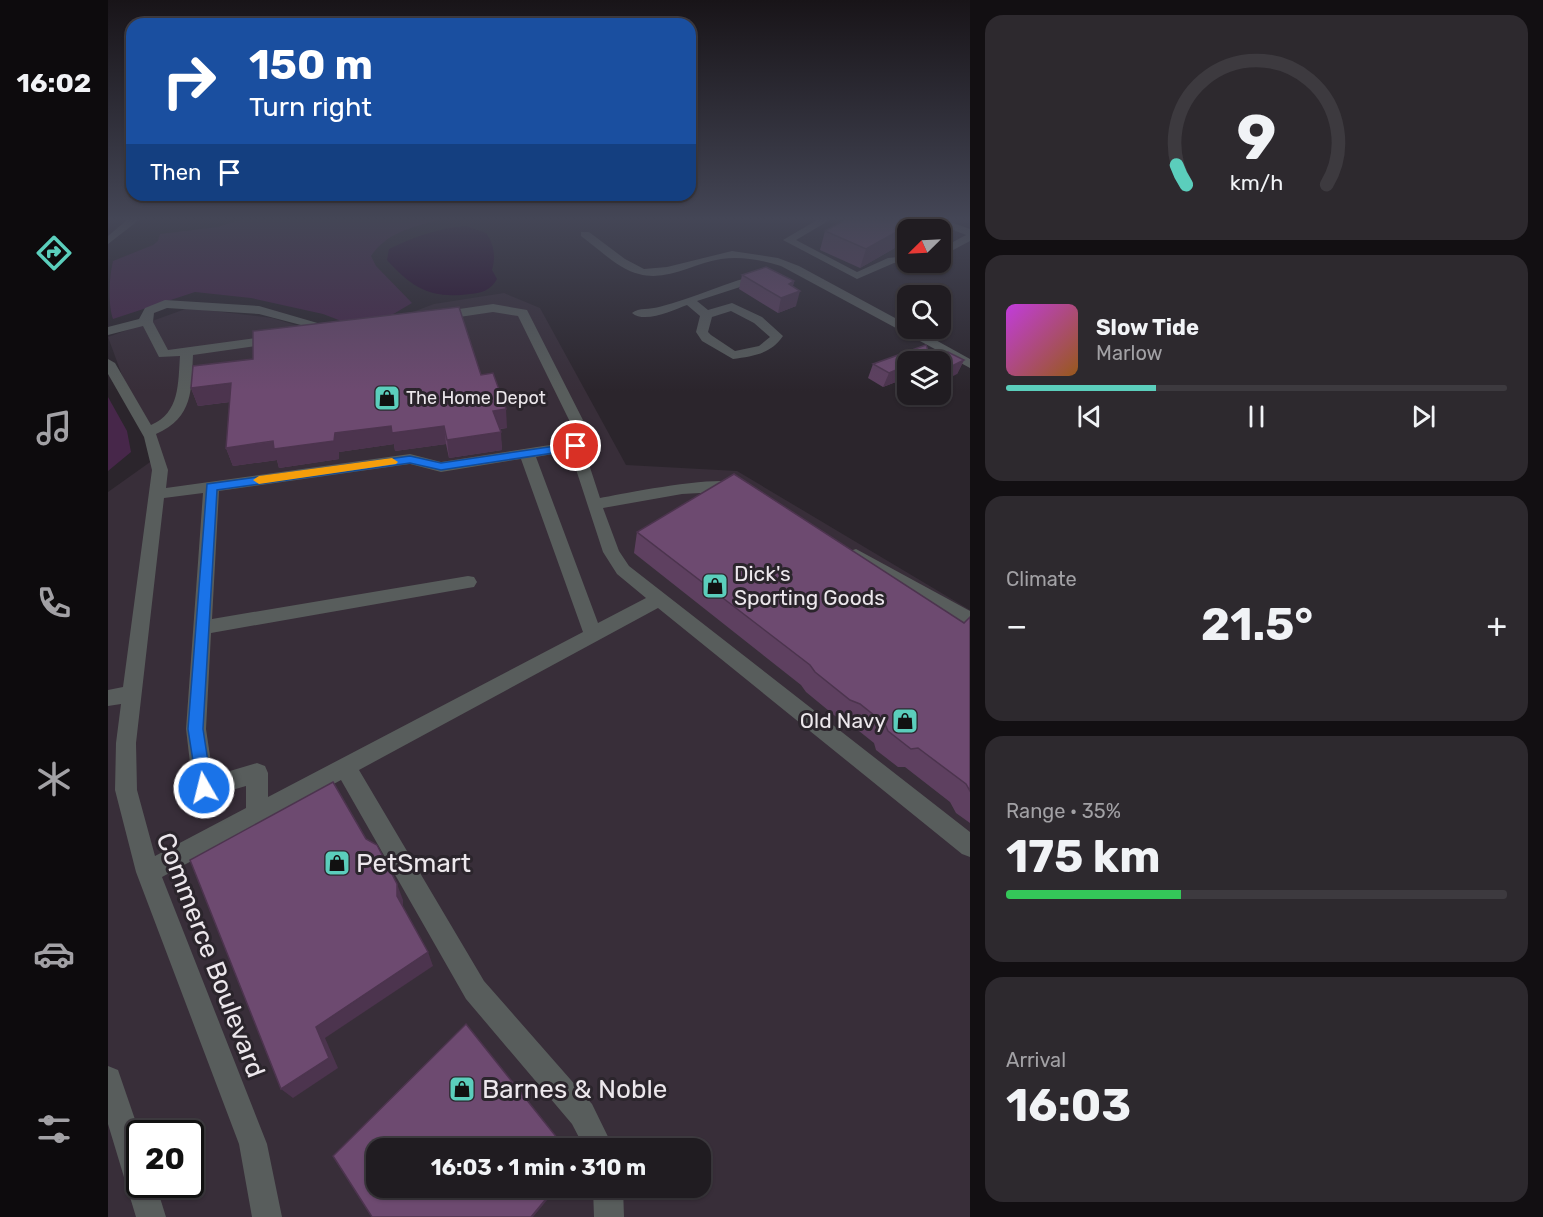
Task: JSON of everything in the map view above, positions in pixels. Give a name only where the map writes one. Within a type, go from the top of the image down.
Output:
[{"type":"street","points":[[638,313],[660,310],[760,277]]},
{"type":"street","points":[[811,277],[970,364]]},
{"type":"street","points":[[689,300],[706,315]]},
{"type":"street","points":[[165,304],[189,305],[259,310],[344,330],[165,354],[147,321],[149,311],[156,307],[165,304]]},
{"type":"street","points":[[732,307],[758,320],[777,336],[772,345],[755,352],[733,355],[706,338],[702,332],[706,315],[732,307]]},
{"type":"street","points":[[427,318],[493,308],[523,313],[579,426],[576,446],[614,559],[623,570],[970,846]]},
{"type":"street","points":[[108,331],[147,321]]},
{"type":"street","points":[[148,432],[175,418],[182,403],[187,352]]},
{"type":"street","name":"Commerce Boulevard","points":[[108,363],[148,432],[158,455],[158,494],[126,743],[126,790],[148,872],[195,988],[253,1144],[267,1217]]},
{"type":"street","points":[[158,494],[410,459],[441,467],[576,446]]},
{"type":"street","points":[[527,454],[592,635]]},
{"type":"street","points":[[594,504],[682,489],[735,486],[755,498]]},
{"type":"street","points":[[211,487],[196,729],[204,788],[257,773],[257,814]]},
{"type":"street","points":[[836,544],[970,619]]},
{"type":"street","points":[[201,628],[468,582]]},
{"type":"street","points":[[148,872],[658,600]]},
{"type":"street","points":[[108,698],[133,693]]},
{"type":"street","points":[[345,767],[475,990],[582,1114],[594,1138]]},
{"type":"street","points":[[108,1080],[126,1136]]},
{"type":"street","points":[[145,1198],[151,1217]]},
{"type":"street","points":[[608,1198],[609,1217]]},
{"type":"shaded area","points":[[111,277],[387,277],[412,303],[373,326],[357,327],[323,314],[251,298],[195,292],[113,319]]},
{"type":"shaded area","points":[[404,277],[496,277],[497,279],[486,290],[474,294],[445,295],[424,290]]},
{"type":"shaded area","points":[[504,293],[540,308],[626,465],[737,471],[970,610],[970,1217],[108,1217],[108,492],[153,460],[108,337],[188,308],[272,318],[341,339],[434,304]]},
{"type":"shaded area","points":[[108,397],[127,431],[131,452],[108,471]]},
{"type":"building","points":[[745,277],[786,277],[794,281],[789,284],[800,291],[781,298]]},
{"type":"building","name":"The Home Depot","points":[[459,307],[481,375],[493,373],[506,409],[493,411],[501,432],[447,440],[444,426],[392,433],[391,426],[335,433],[334,441],[274,449],[273,441],[226,448],[231,383],[191,388],[193,366],[253,359],[253,331]]},
{"type":"building","points":[[926,345],[928,351],[909,351]]},
{"type":"building","points":[[951,354],[964,360],[951,366]]},
{"type":"building","points":[[897,355],[897,370],[889,373],[873,364]]},
{"type":"building","points":[[734,474],[964,623],[970,617],[970,791],[966,784],[918,748],[911,749],[860,704],[850,700],[815,672],[810,665],[637,532]]},
{"type":"building","points":[[333,782],[366,839],[377,845],[397,884],[397,896],[428,952],[316,1027],[329,1058],[281,1089],[190,860]]},
{"type":"building","name":"Barnes & Noble","points":[[466,1024],[557,1138],[366,1138],[366,1198],[547,1198],[531,1217],[372,1217],[333,1156]]},
{"type":"slow traffic","points":[[259,480],[392,462]]},
{"type":"place","name":"The Home Depot","points":[[387,398]]},
{"type":"place","name":"Dick's Sporting Goods","points":[[715,586]]},
{"type":"place","name":"Old Navy","points":[[905,721]]},
{"type":"place","name":"PetSmart","points":[[337,863]]},
{"type":"place","name":"Barnes & Noble","points":[[462,1089]]},
{"type":"route","points":[[204,788],[196,729],[211,487],[410,459],[441,467],[576,446]]}]
